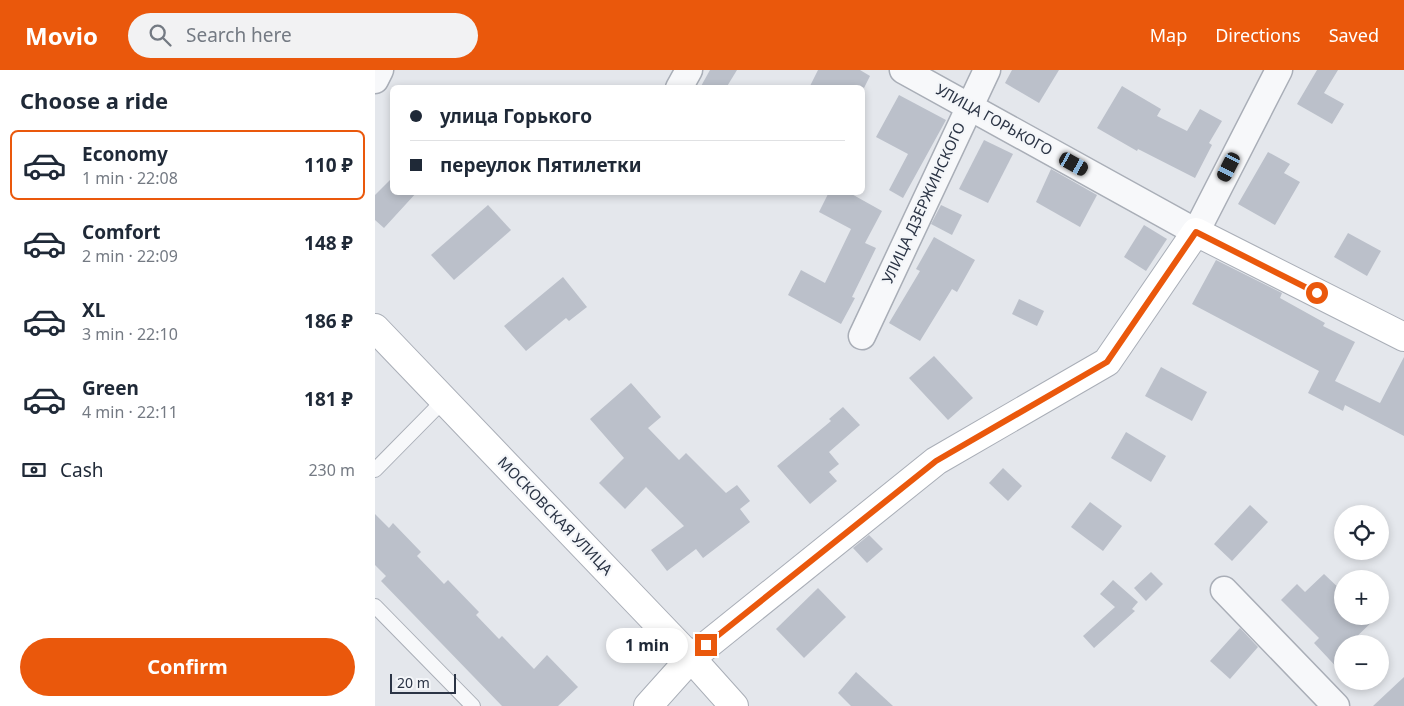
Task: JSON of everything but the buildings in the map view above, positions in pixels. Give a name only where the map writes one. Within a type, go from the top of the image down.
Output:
[{"type":"street","points":[[375,80],[380,70]]},
{"type":"street","points":[[681,85],[689,70]]},
{"type":"street","name":"УЛИЦА ГОРЬКОГО","points":[[903,70],[1196,232],[1404,337]]},
{"type":"street","name":"УЛИЦА ДЗЕРЖИНСКОГО","points":[[862,336],[987,70]]},
{"type":"street","points":[[648,706],[691,658],[936,461],[1107,362],[1196,232],[1279,70]]},
{"type":"street","name":"МОСКОВСКАЯ УЛИЦА","points":[[375,328],[691,658],[734,706]]},
{"type":"street","points":[[1223,590],[1336,706]]},
{"type":"lane","points":[[375,470],[444,400]]},
{"type":"lane","points":[[375,606],[473,706]]},
{"type":"route","points":[[706,645],[936,461],[1107,362],[1196,232],[1317,293]]}]
